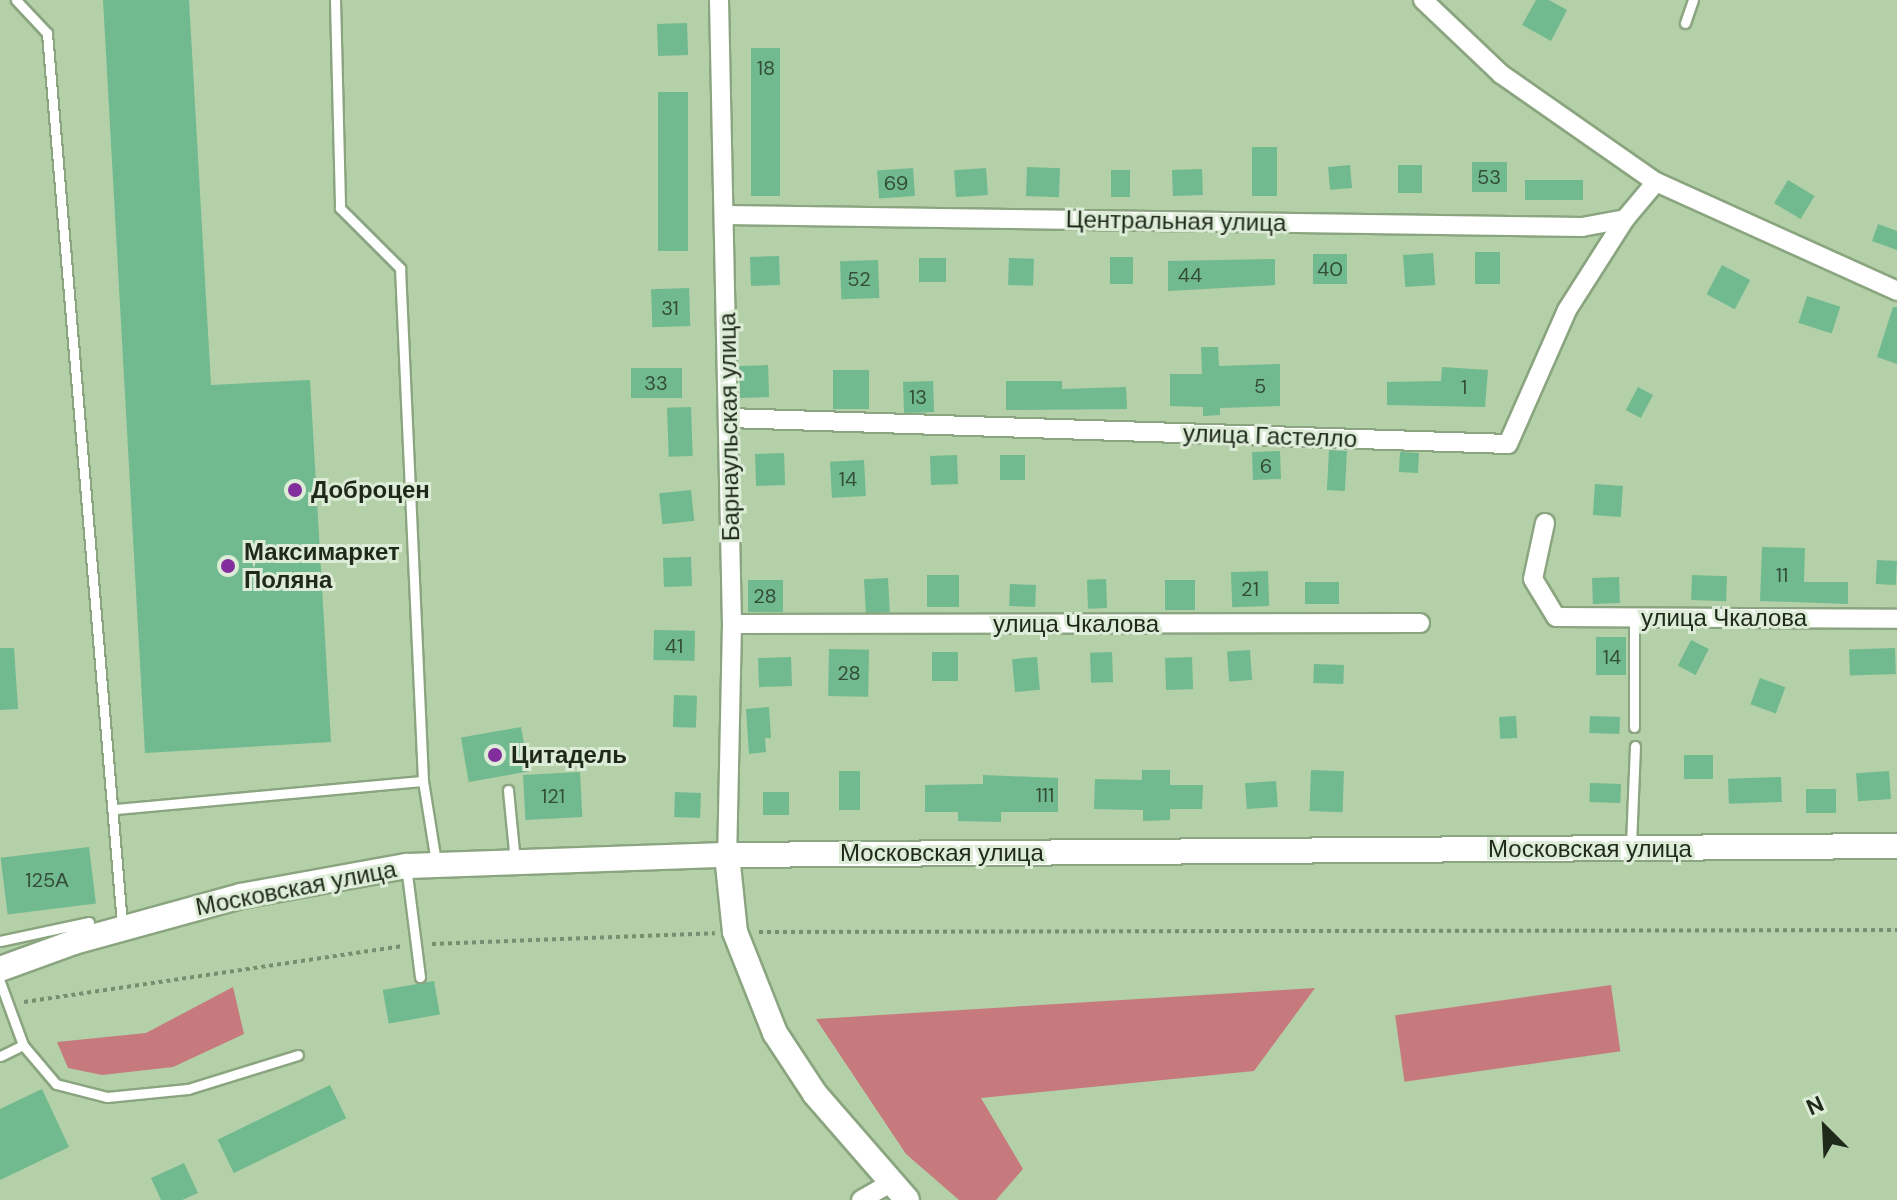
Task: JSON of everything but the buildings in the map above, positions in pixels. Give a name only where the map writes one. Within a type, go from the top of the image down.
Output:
[{"type":"main road","name":"Московская улица","points":[[0,969],[122,927],[268,890],[406,866],[727,855],[1897,846]]},
{"type":"main road","points":[[727,855],[735,932],[775,1033],[815,1094],[898,1192]]},
{"type":"street","name":"Барнаульская улица","points":[[719,0],[732,624],[727,855]]},
{"type":"street","points":[[1423,0],[1501,74],[1656,182],[1897,291]]},
{"type":"street","name":"улица Гастелло","points":[[729,418],[1508,444],[1567,310],[1625,219],[1656,182]]},
{"type":"street","name":"Центральная улица","points":[[725,215],[1582,227],[1625,219]]},
{"type":"street","name":"улица Чкалова","points":[[1545,523],[1533,579],[1556,617],[1897,619]]},
{"type":"street","name":"улица Чкалова","points":[[732,624],[1420,623]]},
{"type":"street","points":[[861,1200],[898,1192]]},
{"type":"lane","points":[[16,0],[47,33],[115,809],[122,927]]},
{"type":"lane","points":[[335,0],[340,208],[400,268],[423,781],[437,866]]},
{"type":"lane","points":[[1685,23],[1693,0]]},
{"type":"lane","points":[[1634,618],[1634,727]]},
{"type":"lane","points":[[1631,849],[1635,746]]},
{"type":"lane","points":[[115,809],[423,781]]},
{"type":"lane","points":[[508,790],[515,862]]},
{"type":"lane","points":[[406,866],[413,945],[420,977]]},
{"type":"lane","points":[[0,941],[89,922]]},
{"type":"lane","points":[[0,982],[23,1045],[56,1084],[107,1097],[188,1089],[298,1055]]},
{"type":"lane","points":[[0,1056],[23,1045]]},
{"type":"path","points":[[13,1004],[413,945],[735,932],[1897,930]]},
{"type":"shaded area","points":[[1611,985],[1620,1051],[1404,1082],[1395,1015]]},
{"type":"shaded area","points":[[233,987],[244,1034],[173,1067],[102,1075],[68,1068],[57,1042],[146,1033]]},
{"type":"shaded area","points":[[1315,988],[1254,1071],[981,1098],[1023,1169],[996,1200],[959,1200],[906,1154],[816,1019]]},
{"type":"place","name":"Доброцен","points":[[295,490]]},
{"type":"place","name":"Максимаркет Поляна","points":[[228,566]]},
{"type":"place","name":"Цитадель","points":[[495,755]]}]
